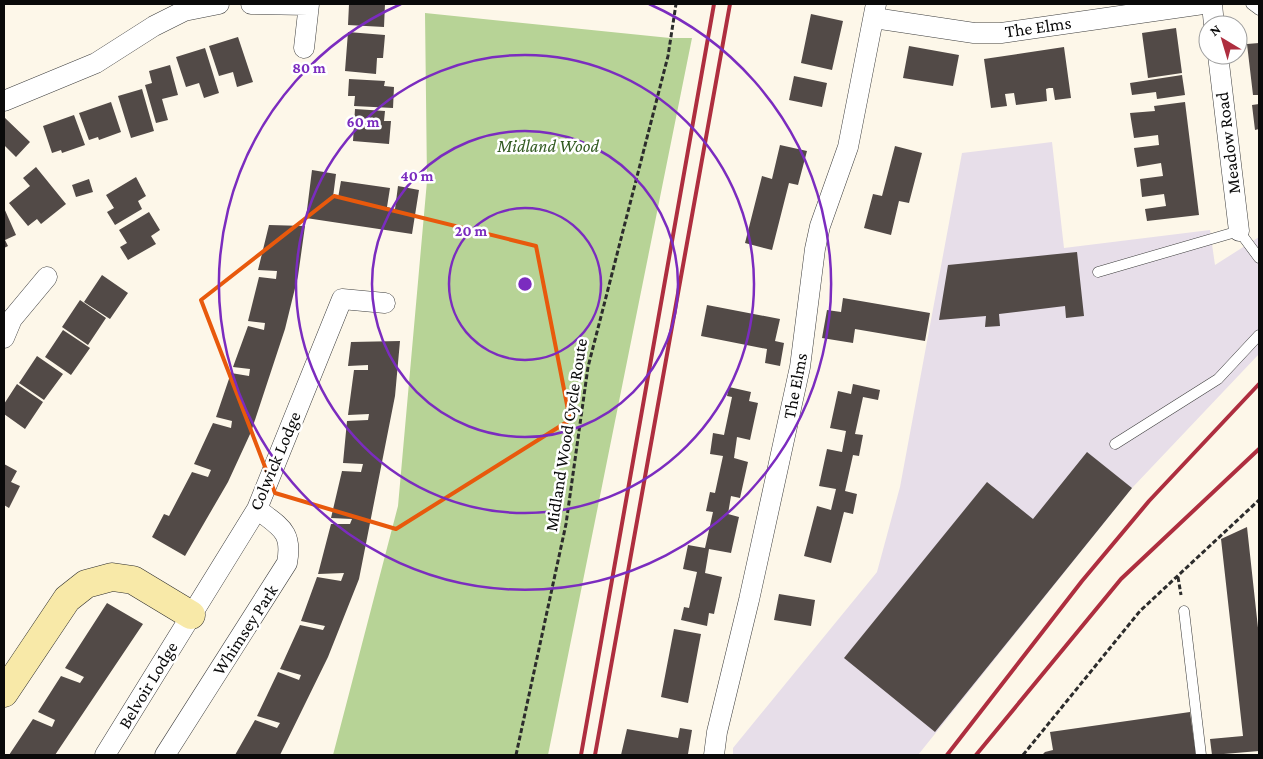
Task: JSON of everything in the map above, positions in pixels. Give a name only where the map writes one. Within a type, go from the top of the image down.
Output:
[{"type":"street","points":[[4,101],[96,63],[154,26],[184,11],[220,4]]},
{"type":"street","points":[[251,4],[309,4],[304,48]]},
{"type":"street","name":"The Elms","points":[[714,755],[717,732],[749,600],[800,367],[815,249],[820,226],[848,147],[875,11],[974,33],[1000,33],[1203,4]]},
{"type":"street","name":"Meadow Road","points":[[1219,65],[1239,231]]},
{"type":"street","points":[[4,338],[8,316],[47,277]]},
{"type":"street","name":"Colwick Lodge","points":[[191,615],[256,509],[342,299],[385,303]]},
{"type":"street","name":"Whimsey Park","points":[[165,755],[288,563],[290,545],[281,527],[256,509]]},
{"type":"street","points":[[4,692],[67,599],[86,584],[112,577],[133,580],[191,615]]},
{"type":"street","name":"Belvoir Lodge","points":[[106,755],[191,615]]},
{"type":"lane","points":[[1250,4],[1259,10]]},
{"type":"lane","points":[[1098,272],[1239,231],[1259,258]]},
{"type":"lane","points":[[1115,444],[1218,379],[1259,335]]},
{"type":"lane","points":[[1184,611],[1201,755]]},
{"type":"path","name":"Midland Wood Cycle Route","points":[[516,755],[566,524],[588,367],[668,56],[676,4]]},
{"type":"path","points":[[1023,755],[1140,611],[1259,500]]},
{"type":"highlighted area","points":[[334,196],[536,246],[570,420],[396,529],[275,493],[201,300]]},
{"type":"shaded area","points":[[1052,142],[1064,248],[1210,230],[1215,265],[1259,237],[1259,354],[1132,488],[918,755],[733,755],[733,748],[877,572],[900,487],[962,153]]},
{"type":"green space","name":"Midland Wood","points":[[425,13],[670,38],[692,38],[548,755],[333,755],[398,506],[427,181]]},
{"type":"building","points":[[349,4],[385,4],[384,27],[348,25]]},
{"type":"building","points":[[811,14],[843,21],[832,70],[801,63]]},
{"type":"building","points":[[1176,28],[1182,73],[1148,78],[1142,33]]},
{"type":"building","points":[[348,32],[385,35],[383,58],[377,58],[376,74],[345,71]]},
{"type":"building","points":[[238,37],[253,82],[237,87],[233,72],[219,76],[209,46]]},
{"type":"building","points":[[1259,43],[1259,95],[1253,95],[1248,44]]},
{"type":"building","points":[[909,46],[959,55],[953,86],[903,78]]},
{"type":"building","points":[[1064,47],[1071,98],[1055,100],[1053,88],[1049,88],[1046,89],[1047,101],[1016,105],[1014,93],[1005,94],[1007,106],[991,108],[984,59]]},
{"type":"building","points":[[205,48],[219,93],[204,98],[199,83],[186,87],[176,57]]},
{"type":"building","points":[[170,65],[178,95],[162,99],[168,120],[156,123],[145,85],[152,83],[149,71]]},
{"type":"building","points":[[1182,75],[1185,95],[1157,99],[1156,92],[1132,95],[1130,83]]},
{"type":"building","points":[[794,76],[827,83],[822,107],[789,100]]},
{"type":"building","points":[[349,79],[385,81],[384,86],[394,87],[393,108],[354,106],[355,96],[348,96]]},
{"type":"building","points":[[142,89],[154,131],[131,138],[118,96]]},
{"type":"building","points":[[111,102],[121,132],[99,140],[98,137],[89,140],[79,113]]},
{"type":"building","points":[[1185,102],[1199,215],[1147,221],[1145,209],[1166,206],[1164,194],[1142,197],[1140,179],[1163,176],[1161,163],[1137,167],[1134,148],[1159,145],[1158,135],[1134,138],[1130,113],[1155,111],[1154,106]]},
{"type":"building","points":[[1259,104],[1259,129],[1255,130],[1252,105]]},
{"type":"building","points":[[355,109],[385,111],[384,121],[391,121],[389,144],[353,141]]},
{"type":"building","points":[[74,115],[85,145],[62,153],[61,150],[52,153],[43,126]]},
{"type":"building","points":[[4,117],[30,142],[16,157],[4,145]]},
{"type":"building","points":[[780,145],[807,151],[798,185],[789,183],[772,250],[745,243],[762,176],[772,179]]},
{"type":"building","points":[[895,146],[922,153],[909,203],[899,201],[891,235],[864,228],[873,194],[882,196]]},
{"type":"building","points":[[36,167],[66,204],[41,224],[37,219],[28,226],[9,203],[30,186],[23,178]]},
{"type":"building","points":[[312,170],[336,174],[333,197],[338,198],[341,181],[390,188],[387,207],[395,209],[398,186],[419,190],[412,234],[306,218]]},
{"type":"building","points":[[136,177],[146,196],[138,201],[142,209],[115,225],[107,212],[114,208],[106,195]]},
{"type":"building","points":[[89,179],[93,192],[76,197],[72,185]]},
{"type":"building","points":[[4,208],[16,235],[5,240],[8,246],[4,248]]},
{"type":"building","points":[[149,212],[160,230],[151,236],[156,244],[128,260],[120,247],[127,243],[119,230]]},
{"type":"building","points":[[269,225],[305,226],[298,276],[285,329],[251,432],[228,482],[185,556],[152,537],[164,514],[169,516],[192,472],[208,477],[211,470],[194,464],[213,423],[231,428],[232,421],[216,417],[231,373],[249,376],[250,369],[233,367],[248,326],[264,330],[265,323],[248,321],[259,277],[276,279],[277,271],[258,270]]},
{"type":"building","points":[[1077,252],[1084,316],[1066,318],[1065,306],[999,314],[1000,326],[985,327],[986,316],[939,320],[948,265]]},
{"type":"building","points":[[102,275],[128,293],[110,319],[84,302]]},
{"type":"building","points":[[843,298],[930,313],[925,341],[855,329],[853,343],[822,338],[827,310],[841,312]]},
{"type":"building","points":[[80,300],[106,318],[88,345],[62,327]]},
{"type":"building","points":[[707,305],[780,319],[775,341],[784,343],[780,366],[765,363],[767,349],[701,336]]},
{"type":"building","points":[[63,330],[90,348],[71,375],[45,357]]},
{"type":"building","points":[[400,341],[395,396],[359,579],[328,657],[280,755],[235,755],[255,720],[277,728],[280,723],[257,716],[278,672],[299,680],[301,675],[280,669],[300,625],[323,630],[325,626],[301,621],[317,577],[341,581],[344,573],[318,574],[331,524],[350,524],[352,519],[331,518],[342,471],[361,472],[363,464],[343,463],[347,421],[368,420],[369,414],[348,415],[354,370],[368,370],[368,365],[348,366],[351,342]]},
{"type":"building","points":[[37,356],[63,374],[44,400],[19,383]]},
{"type":"building","points":[[17,384],[43,402],[25,429],[4,414],[4,404]]},
{"type":"building","points":[[853,384],[880,390],[878,400],[863,397],[855,434],[863,435],[859,456],[853,455],[845,491],[857,494],[853,514],[844,512],[831,563],[804,556],[817,506],[831,510],[836,489],[819,486],[827,449],[842,452],[846,431],[830,428],[838,391],[851,394]]},
{"type":"building","points":[[729,387],[751,392],[749,401],[758,403],[750,440],[737,437],[734,458],[748,462],[740,498],[731,496],[728,514],[739,517],[731,553],[709,549],[705,573],[722,577],[714,614],[709,613],[707,626],[681,620],[684,607],[689,608],[697,572],[683,569],[688,545],[705,548],[713,512],[706,511],[710,492],[715,493],[723,456],[710,454],[713,433],[724,435],[732,397],[727,396]]},
{"type":"building","points":[[1087,452],[1132,488],[935,732],[844,658],[987,482],[1033,519]]},
{"type":"building","points":[[4,464],[17,471],[11,482],[20,486],[9,508],[4,505]]},
{"type":"building","points":[[1247,527],[1259,637],[1259,751],[1212,755],[1210,739],[1243,736],[1221,539]]},
{"type":"building","points":[[779,594],[815,600],[811,626],[774,620]]},
{"type":"building","points":[[107,603],[143,624],[55,755],[9,755],[33,719],[52,727],[55,720],[38,712],[61,676],[80,683],[84,677],[65,668]]},
{"type":"building","points":[[674,629],[701,634],[688,703],[661,697]]},
{"type":"building","points":[[1190,712],[1196,755],[1042,755],[1053,750],[1050,732]]},
{"type":"building","points":[[680,728],[692,730],[688,754],[621,755],[627,729],[678,738]]},
{"type":"railway","points":[[581,755],[714,4]]},
{"type":"railway","points":[[595,755],[730,4]]},
{"type":"railway","points":[[947,755],[1082,581],[1149,501],[1259,384]]},
{"type":"railway","points":[[976,755],[1121,579],[1259,449]]}]
